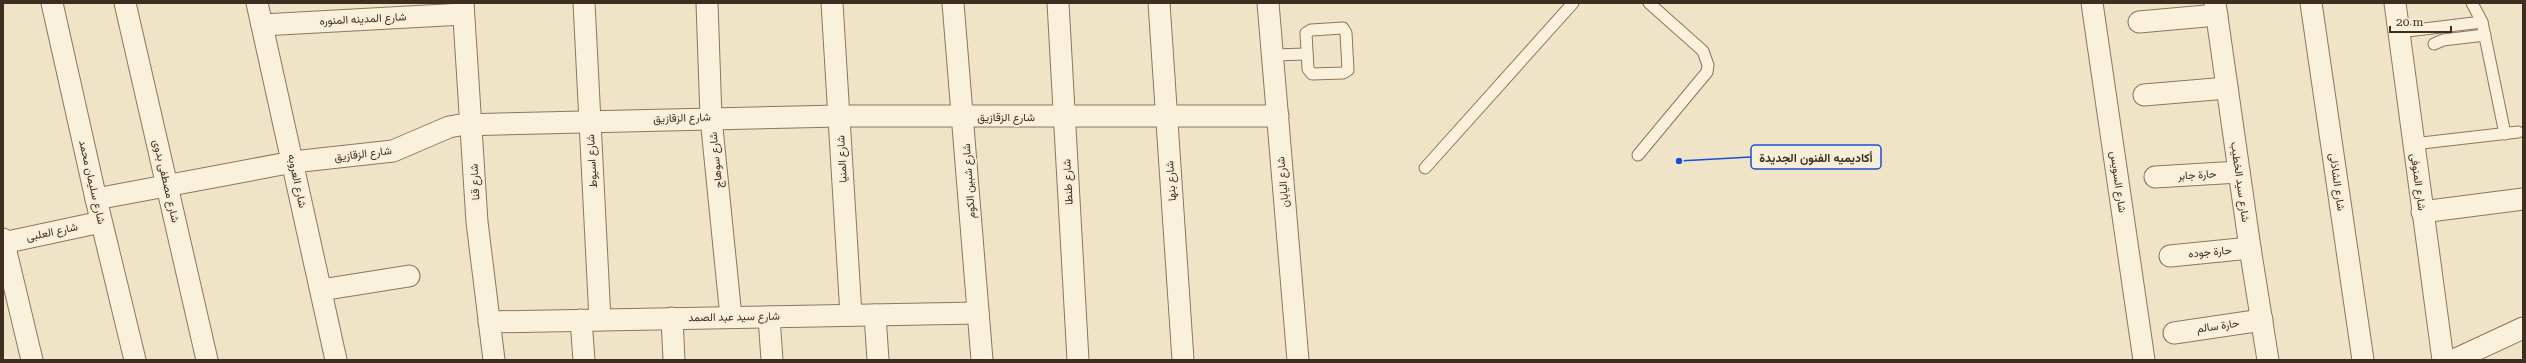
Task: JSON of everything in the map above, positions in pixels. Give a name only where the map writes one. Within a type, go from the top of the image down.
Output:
[{"type":"street","name":"شارع سليمان محمد","points":[[52,3],[101,222],[135,360]]},
{"type":"street","name":"شارع مصطفى بدوى","points":[[125,3],[207,360]]},
{"type":"street","name":"شارع العروبه","points":[[257,3],[336,360]]},
{"type":"street","name":"شارع اسيوط","points":[[584,3],[590,121],[590,320],[584,360]]},
{"type":"street","name":"شارع سوهاج","points":[[707,3],[711,118],[731,317]]},
{"type":"street","name":"شارع المنيا","points":[[832,3],[851,315]]},
{"type":"street","name":"شارع شبين الكوم","points":[[953,3],[964,117],[982,360]]},
{"type":"street","name":"شارع طنطا","points":[[1058,3],[1078,360]]},
{"type":"street","name":"شارع بنها","points":[[1159,3],[1183,360]]},
{"type":"street","name":"شارع اليابان","points":[[1268,3],[1298,360]]},
{"type":"street","name":"شارع السويس","points":[[2092,3],[2144,360]]},
{"type":"street","name":"شارع الشاذلى","points":[[2311,3],[2363,360]]},
{"type":"street","name":"شارع المنوفى","points":[[2395,3],[2443,360]]},
{"type":"street","name":"شارع المدينه المنوره","points":[[262,25],[463,8]]},
{"type":"street","name":"شارع قنا","points":[[463,8],[472,125],[477,222],[494,360]]},
{"type":"street","points":[[2139,22],[2216,9]]},
{"type":"street","name":"شارع سيد الخطيب","points":[[2216,9],[2250,248],[2268,360]]},
{"type":"street","points":[[2144,95],[2227,88]]},
{"type":"street","name":"شارع الزقازيق","points":[[96,199],[293,162],[393,151],[449,127],[472,125],[839,116],[1278,116]]},
{"type":"street","name":"حارة جابر","points":[[2155,177],[2239,172]]},
{"type":"street","points":[[2422,212],[2523,200]]},
{"type":"street","name":"شارع العلبى","points":[[3,241],[101,222]]},
{"type":"street","points":[[3,241],[32,360]]},
{"type":"street","name":"حارة جوده","points":[[2170,256],[2250,248]]},
{"type":"street","points":[[321,290],[409,276]]},
{"type":"street","name":"شارع سيد عبد الصمد","points":[[489,322],[978,313]]},
{"type":"street","points":[[875,315],[878,360]]},
{"type":"street","points":[[769,317],[772,360]]},
{"type":"street","points":[[672,318],[674,360]]},
{"type":"street","name":"حارة سالم","points":[[2174,333],[2262,320]]},
{"type":"street","points":[[2454,360],[2523,328]]},
{"type":"lane","points":[[1425,168],[1573,3]]},
{"type":"lane","points":[[1638,156],[1708,72],[1708,65],[1703,51],[1649,3]]},
{"type":"lane","points":[[2472,3],[2482,22],[2505,134]]},
{"type":"lane","points":[[2399,32],[2482,22]]},
{"type":"lane","points":[[1340,27],[1346,30],[1349,67],[1346,72],[1312,74],[1308,69],[1307,54],[1306,34],[1308,31],[1340,27]]},
{"type":"lane","points":[[2441,27],[2438,42],[2485,35]]},
{"type":"lane","points":[[1273,55],[1307,54]]},
{"type":"lane","points":[[2413,144],[2518,132]]},
{"type":"place","name":"أكاديميه الفنون الجديدة","points":[[1679,161]]}]
